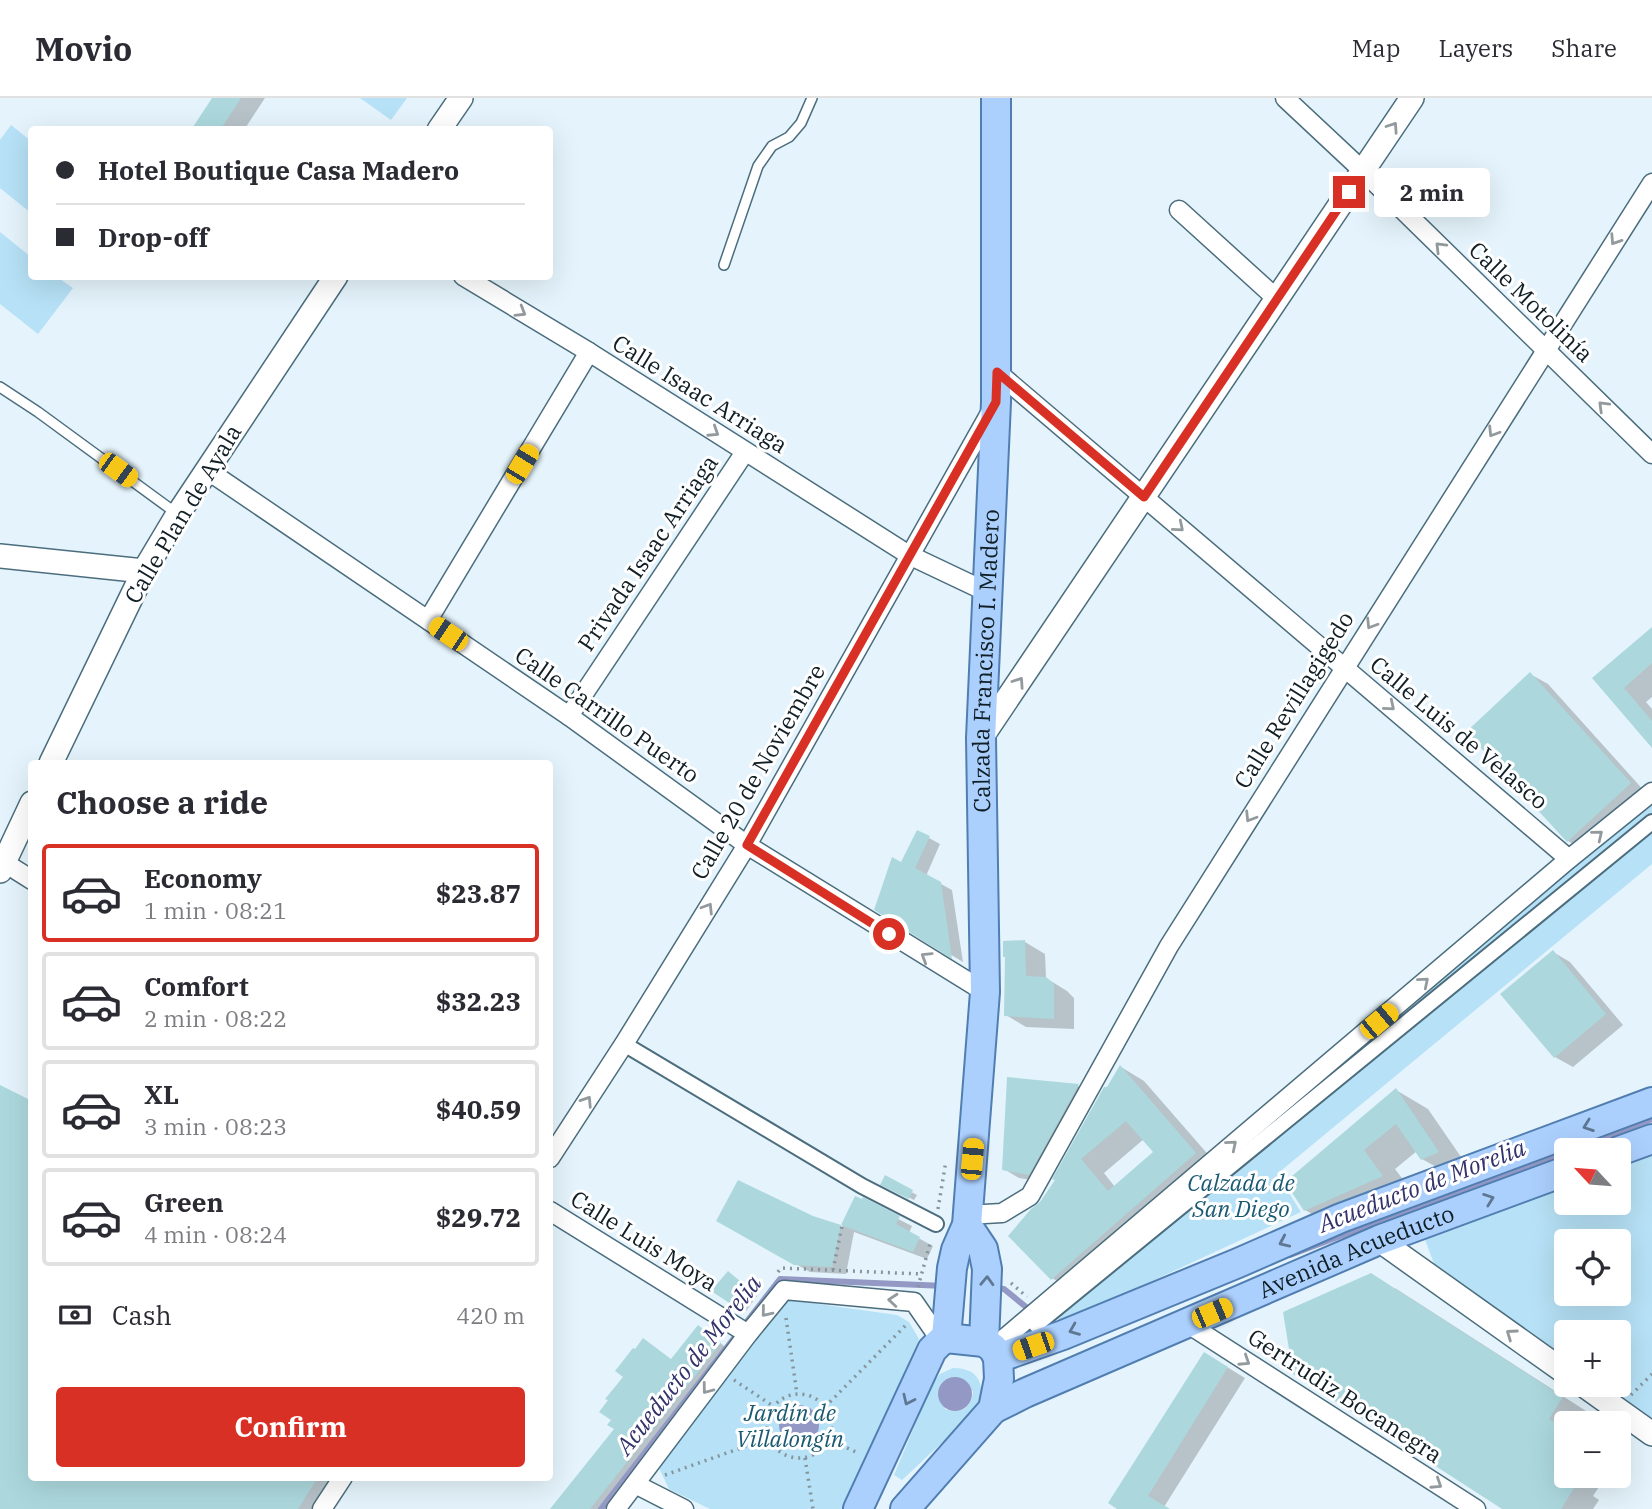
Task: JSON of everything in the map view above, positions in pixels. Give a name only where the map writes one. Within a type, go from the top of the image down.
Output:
[{"type":"main road","name":"Calzada Francisco I. Madero","points":[[943,1340],[952,1268],[967,1220],[985,992],[981,738],[997,372],[996,98]]},
{"type":"main road","name":"Avenida Acueducto","points":[[992,1349],[1063,1335],[1341,1218],[1652,1102]]},
{"type":"main road","points":[[1631,1147],[1652,1139]]},
{"type":"main road","name":"Avenida Acueducto","points":[[993,1409],[1379,1240],[1554,1175]]},
{"type":"main road","points":[[905,1509],[993,1409],[999,1379],[992,1349],[988,1269],[983,1249],[967,1220]]},
{"type":"main road","points":[[858,1509],[932,1350],[943,1340],[992,1349]]},
{"type":"street","points":[[442,126],[461,98]]},
{"type":"street","name":"Calle Motolinía","points":[[1285,98],[1652,454]]},
{"type":"street","points":[[981,738],[1412,98]]},
{"type":"street","name":"Calle Revillagigedo","points":[[967,1220],[1002,1213],[1030,1196],[1168,946],[1652,183]]},
{"type":"street","points":[[1179,210],[1277,299]]},
{"type":"street","name":"Calle Plan de Ayala","points":[[52,760],[144,571],[178,514],[333,280]]},
{"type":"street","name":"Calle Isaac Arriaga","points":[[470,280],[589,352],[909,555],[988,592]]},
{"type":"street","points":[[428,620],[589,352]]},
{"type":"street","name":"Calle Luis de Velasco","points":[[997,372],[1569,859]]},
{"type":"street","name":"Calle 20 de Noviembre","points":[[553,1153],[747,845],[996,402]]},
{"type":"street","name":"Privada Isaac Arriaga","points":[[569,716],[745,452]]},
{"type":"street","name":"Calle Carrillo Puerto","points":[[207,470],[569,716],[747,845],[985,992]]},
{"type":"street","points":[[0,556],[144,571]]},
{"type":"street","points":[[1038,1316],[1569,859],[1652,792]]},
{"type":"street","points":[[28,811],[1,864],[28,878]]},
{"type":"street","points":[[992,1349],[1038,1316],[1652,822]]},
{"type":"street","points":[[624,1044],[862,1186],[936,1224]]},
{"type":"street","name":"Calle Luis Moya","points":[[553,1214],[748,1335]]},
{"type":"street","points":[[1379,1240],[1554,1364]]},
{"type":"street","points":[[616,1509],[784,1290],[914,1302],[943,1340]]},
{"type":"street","name":"Gertrudiz Bocanegra","points":[[1188,1324],[1476,1509]]},
{"type":"street","points":[[1600,1397],[1652,1434]]},
{"type":"street","points":[[322,1509],[340,1481]]},
{"type":"street","points":[[635,1484],[684,1509]]},
{"type":"lane","points":[[724,265],[758,166],[772,146],[789,137],[801,122],[812,98]]},
{"type":"lane","points":[[0,387],[178,514]]},
{"type":"path","points":[[923,1266],[936,1224],[948,1150]]},
{"type":"path","points":[[833,1270],[842,1226]]},
{"type":"path","points":[[781,1268],[921,1274]]},
{"type":"path","points":[[1005,1278],[1038,1316]]},
{"type":"path","points":[[785,1312],[797,1394]]},
{"type":"path","points":[[903,1318],[914,1330]]},
{"type":"path","points":[[825,1407],[909,1322]]},
{"type":"path","points":[[1617,1409],[1652,1374]]},
{"type":"path","points":[[726,1375],[773,1406]]},
{"type":"path","points":[[797,1394],[817,1399],[825,1407],[831,1423],[828,1439],[822,1448],[806,1458],[779,1452],[769,1438],[767,1422],[773,1406],[788,1395],[797,1394]]},
{"type":"path","points":[[663,1476],[769,1438]]},
{"type":"path","points":[[828,1439],[867,1457]]},
{"type":"path","points":[[806,1458],[813,1509]]},
{"type":"green space","points":[[360,98],[407,98],[391,120]]},
{"type":"green space","points":[[11,125],[28,139],[28,211],[0,188],[0,140]]},
{"type":"green space","points":[[0,232],[28,255],[28,280],[61,280],[73,288],[38,334],[0,304]]},
{"type":"green space","name":"Calzada de San Diego","points":[[1652,796],[1652,864],[1277,1174],[1301,1212],[1068,1320],[1055,1317],[1055,1301]]},
{"type":"green space","points":[[1652,1149],[1652,1420],[1619,1397],[1631,1397],[1631,1320],[1554,1320],[1554,1351],[1435,1266],[1422,1232],[1554,1184],[1554,1215],[1631,1215],[1631,1157]]},
{"type":"green space","name":"Jardín de Villalongín","points":[[783,1299],[897,1315],[909,1322],[919,1339],[844,1509],[710,1509],[669,1489],[658,1466]]},
{"type":"green space","points":[[953,1368],[970,1371],[979,1380],[980,1402],[977,1410],[902,1480],[894,1475],[932,1384],[940,1374]],"holes":[[[945,1380],[973,1391],[968,1406],[950,1411],[945,1409],[939,1389]]]},
{"type":"shaded area","points":[[955,1377],[967,1382],[972,1394],[967,1406],[955,1411],[943,1406],[938,1394],[943,1382]]},
{"type":"shaded area","points":[[799,1405],[807,1406],[813,1411],[818,1417],[818,1433],[813,1439],[807,1444],[799,1445],[791,1444],[785,1439],[780,1433],[779,1425],[780,1417],[785,1411],[791,1406]]},
{"type":"building","points":[[212,98],[241,98],[223,126],[194,126]]},
{"type":"building","points":[[1652,627],[1652,663],[1624,688],[1652,721],[1652,748],[1592,678]]},
{"type":"building","points":[[1530,672],[1631,783],[1567,842],[1466,732]]},
{"type":"building","points":[[917,830],[930,836],[915,868],[941,882],[952,959],[874,910],[892,857],[901,862]]},
{"type":"building","points":[[1025,940],[1026,976],[1046,977],[1054,984],[1054,1019],[1004,1016],[1003,941]]},
{"type":"building","points":[[1553,950],[1606,1014],[1554,1058],[1500,994]]},
{"type":"building","points":[[1120,1065],[1196,1153],[1051,1280],[1008,1236],[1040,1202],[1055,1180],[1052,1179],[1104,1087],[1107,1087]],"holes":[[[1126,1121],[1153,1152],[1108,1191],[1081,1159]]]},
{"type":"building","points":[[1007,1077],[1079,1084],[1029,1175],[1002,1170]]},
{"type":"building","points":[[0,1085],[28,1099],[28,1481],[316,1481],[298,1509],[0,1509]]},
{"type":"building","points":[[1396,1088],[1439,1152],[1421,1160],[1396,1124],[1364,1150],[1383,1176],[1304,1211],[1285,1182]]},
{"type":"building","points":[[885,1175],[913,1190],[909,1199],[880,1185]]},
{"type":"building","points":[[738,1180],[813,1216],[841,1225],[832,1267],[794,1265],[716,1221]]},
{"type":"building","points":[[855,1196],[862,1199],[863,1197],[900,1216],[896,1224],[920,1237],[913,1252],[841,1225]]},
{"type":"building","points":[[728,1271],[753,1292],[740,1310],[711,1291]]},
{"type":"building","points":[[1371,1273],[1554,1391],[1554,1397],[1563,1397],[1549,1419],[1554,1422],[1554,1488],[1574,1488],[1561,1509],[1502,1509],[1293,1374],[1283,1312]]},
{"type":"building","points":[[698,1325],[721,1343],[590,1509],[550,1509],[614,1429],[607,1425],[611,1420],[599,1412],[608,1400],[605,1399],[623,1377],[615,1371],[633,1348],[635,1349],[643,1338],[671,1359]]},
{"type":"building","points":[[1204,1352],[1228,1367],[1148,1496],[1170,1509],[1117,1509],[1108,1503]]},
{"type":"waterway","name":"Acueducto de Morelia","points":[[1601,1138],[1652,1119]]},
{"type":"waterway","name":"Acueducto de Morelia","points":[[1290,1255],[1554,1156]]},
{"type":"waterway","name":"Acueducto de Morelia","points":[[601,1509],[780,1279],[945,1286]]},
{"type":"waterway","name":"Acueducto de Morelia","points":[[994,1288],[1004,1289],[1031,1311]]},
{"type":"route","points":[[889,934],[747,845],[996,402],[997,372],[1144,497],[1349,192]]}]
